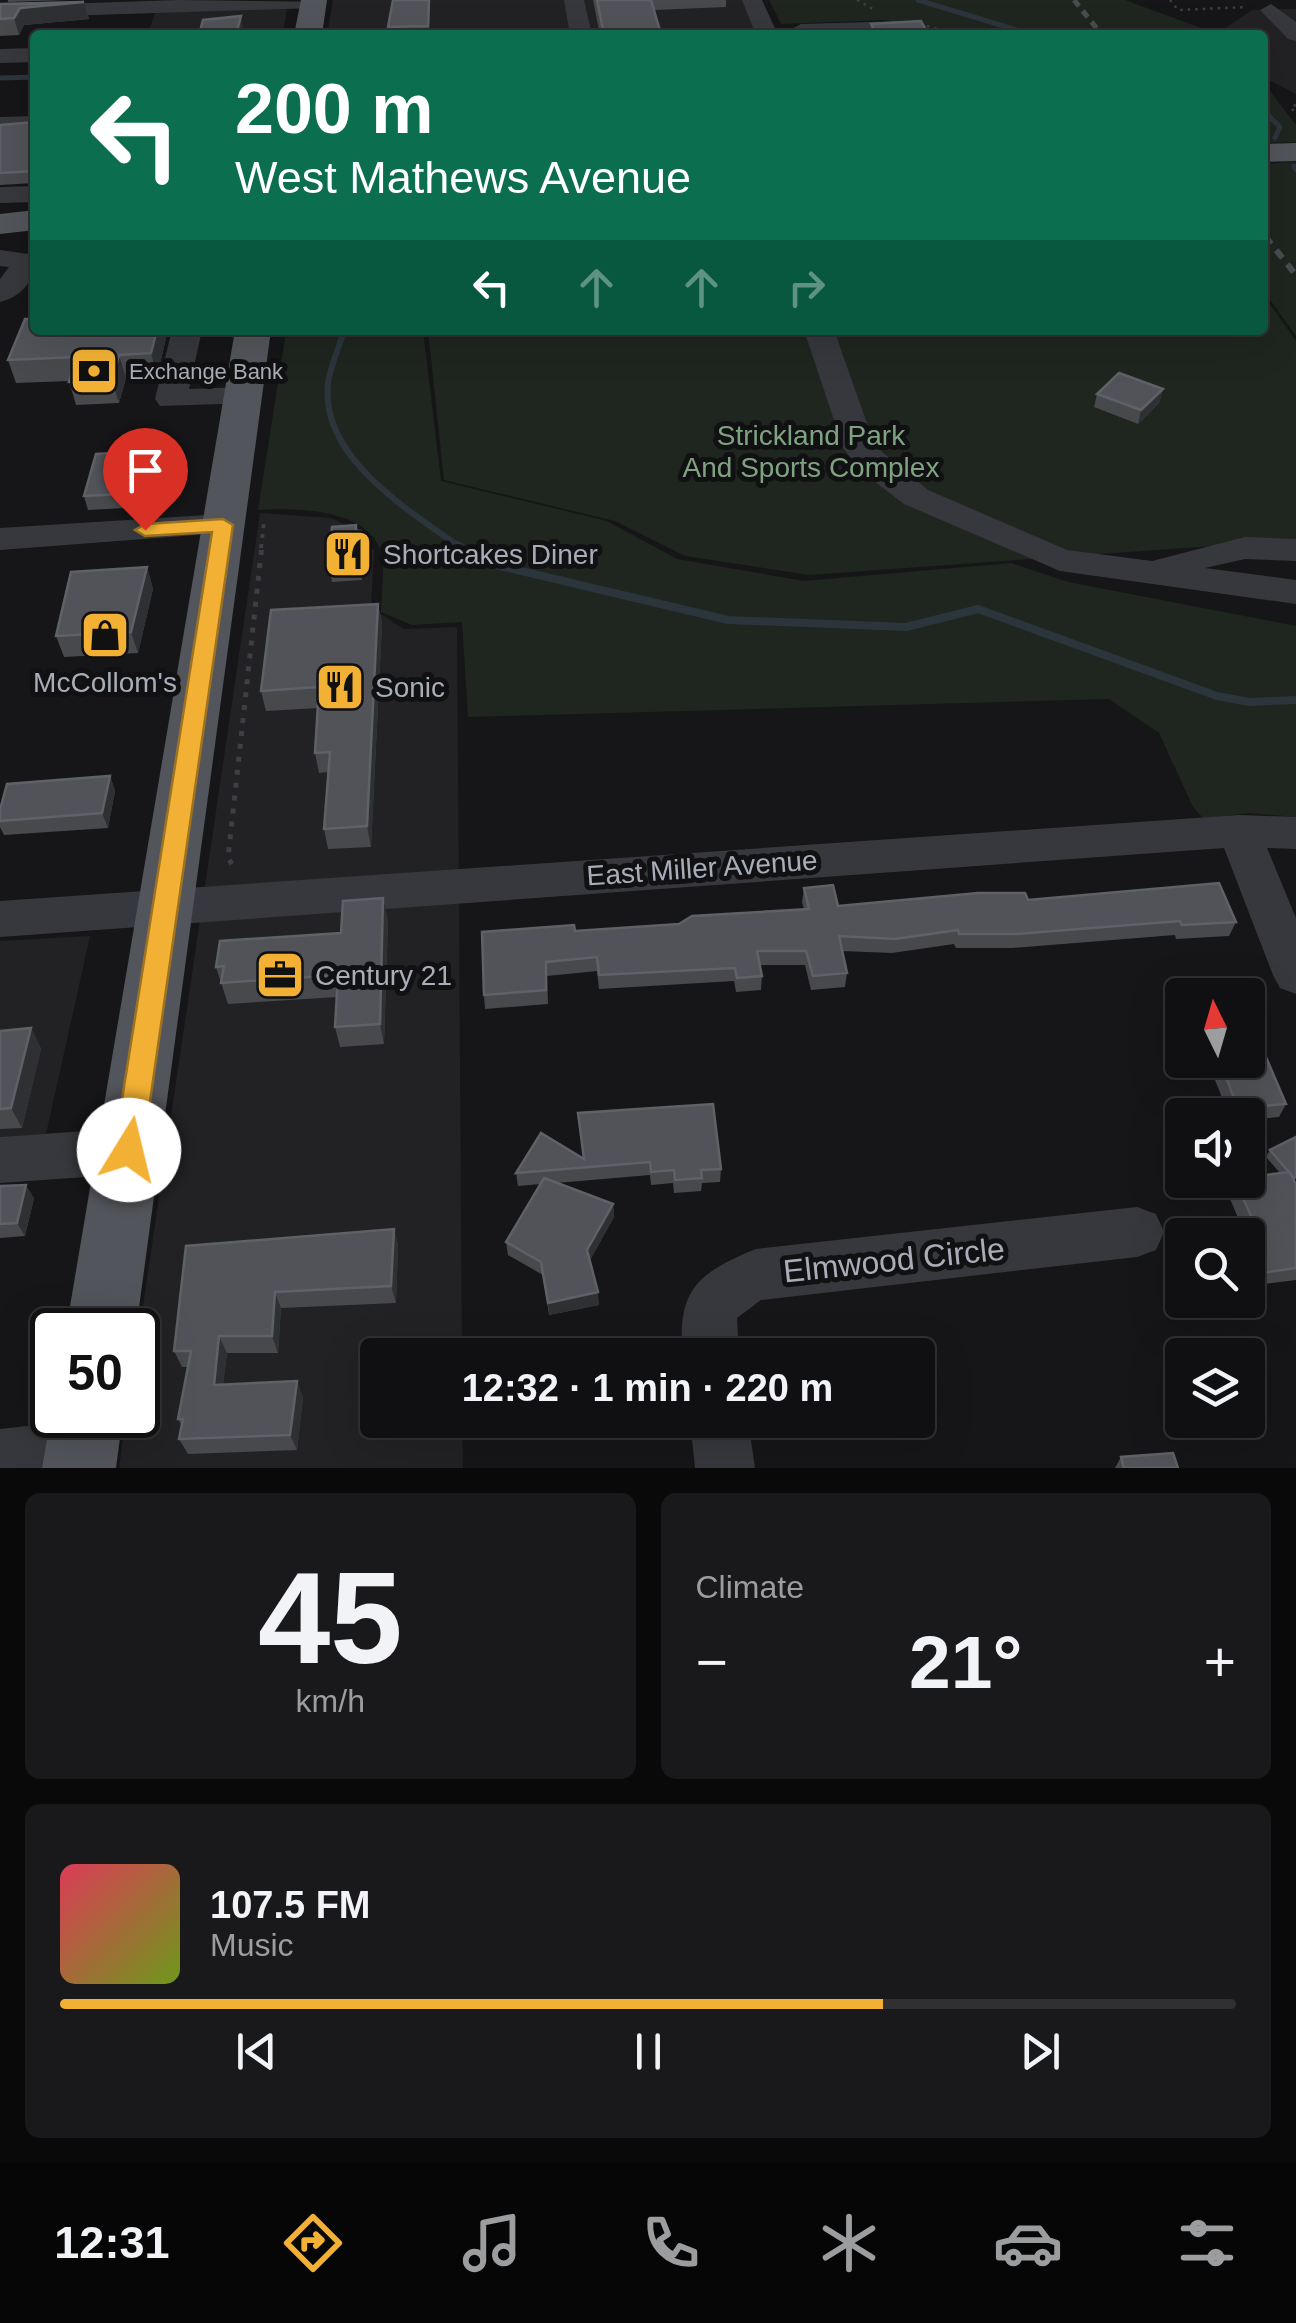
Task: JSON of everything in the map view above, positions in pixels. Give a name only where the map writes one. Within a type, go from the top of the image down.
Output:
[{"type":"main road","points":[[309,30],[314,1]]},
{"type":"main road","points":[[1268,153],[1296,152]]},
{"type":"main road","points":[[104,1308],[165,907],[243,523],[243,396],[252,335]]},
{"type":"street","points":[[574,0],[580,30]]},
{"type":"street","points":[[752,0],[765,30]]},
{"type":"street","points":[[0,12],[314,1]]},
{"type":"street","points":[[801,30],[905,30]]},
{"type":"street","points":[[0,56],[30,55]]},
{"type":"street","points":[[0,124],[30,123]]},
{"type":"street","points":[[8,219],[30,199]]},
{"type":"street","points":[[0,258],[25,262],[18,278],[0,293]]},
{"type":"street","points":[[186,335],[171,399],[243,396]]},
{"type":"street","points":[[821,335],[859,447],[869,461],[916,496],[1060,560],[1296,592]]},
{"type":"street","points":[[0,538],[243,523]]},
{"type":"street","points":[[1146,571],[1245,548],[1296,550]]},
{"type":"street","points":[[1239,831],[1296,974]]},
{"type":"street","name":"East Miller Avenue","points":[[0,919],[1239,831],[1296,832]]},
{"type":"street","points":[[0,1160],[129,1150]]},
{"type":"street","name":"Elmwood Circle","points":[[709,1338],[706,1317],[720,1292],[756,1276],[1137,1232]]},
{"type":"street","points":[[721,1438],[725,1468]]},
{"type":"street","points":[[0,1458],[83,1444]]},
{"type":"path","points":[[1170,0],[1178,10],[1287,22]]},
{"type":"path","points":[[1296,105],[1291,107],[1296,115]]},
{"type":"path","points":[[232,864],[228,858],[243,523]]},
{"type":"shaded area","points":[[333,0],[760,0],[773,30],[328,30]]},
{"type":"shaded area","points":[[287,8],[284,30],[150,30],[156,10]]},
{"type":"shaded area","points":[[1296,9],[1296,94],[1268,80],[1268,30],[1222,30],[1252,10]]},
{"type":"shaded area","points":[[260,513],[331,518],[359,532],[374,551],[371,608],[404,629],[457,627],[462,1338],[360,1338],[360,1438],[462,1438],[463,1468],[119,1468],[123,1438],[160,1438],[160,1308],[143,1308]]},
{"type":"shaded area","points":[[90,936],[46,1134],[0,1137],[0,941]]},
{"type":"green space","points":[[769,0],[1125,0],[1206,30],[928,30],[886,20],[781,24]]},
{"type":"green space","points":[[1268,89],[1296,125],[1296,142],[1268,143]]},
{"type":"green space","points":[[1296,162],[1296,336],[1268,297],[1268,164]]},
{"type":"green space","name":"Strickland Park And Sports Complex","points":[[1268,301],[1296,341],[1296,540],[809,575],[685,556],[615,521],[444,480],[429,335],[1268,335]]},
{"type":"green space","points":[[286,335],[424,335],[441,481],[607,521],[677,559],[804,581],[1011,563],[1068,582],[1296,626],[1296,817],[1249,813],[1204,819],[1193,807],[1159,733],[1109,699],[468,717],[462,622],[412,625],[381,612],[382,556],[372,535],[359,525],[327,513],[258,510]]},
{"type":"building","points":[[393,0],[429,0],[428,26],[388,27]]},
{"type":"building","points":[[597,0],[651,0],[660,30],[603,30]]},
{"type":"building","points":[[84,2],[20,8],[14,18],[0,19],[0,4]]},
{"type":"building","points":[[241,16],[237,30],[200,30],[203,20]]},
{"type":"building","points":[[921,21],[926,30],[874,30],[871,24]]},
{"type":"building","points":[[30,122],[30,171],[0,173],[0,125]]},
{"type":"building","points":[[25,319],[30,319],[30,335],[156,335],[151,353],[119,355],[112,380],[69,382],[77,357],[8,360]]},
{"type":"building","points":[[1119,373],[1163,389],[1141,410],[1097,394]]},
{"type":"building","points":[[132,452],[121,494],[84,496],[96,454]]},
{"type":"building","points":[[356,525],[356,531],[361,531],[359,566],[329,567],[332,527]]},
{"type":"building","points":[[147,567],[131,632],[56,636],[71,572]]},
{"type":"building","points":[[378,604],[367,826],[324,829],[330,752],[315,753],[319,687],[261,691],[271,610]]},
{"type":"building","points":[[110,776],[102,813],[0,821],[7,784]]},
{"type":"building","points":[[1219,883],[1236,922],[1182,925],[1180,921],[1016,934],[959,934],[958,930],[895,939],[839,936],[847,973],[813,976],[806,951],[757,951],[762,976],[737,978],[735,968],[599,975],[597,957],[546,962],[546,990],[484,995],[482,932],[574,925],[575,931],[679,924],[692,916],[809,909],[804,888],[833,885],[838,906],[978,893],[1025,893],[1028,900]]},
{"type":"building","points":[[383,898],[380,1024],[335,1027],[338,975],[221,983],[224,966],[216,967],[220,941],[341,933],[343,901]]},
{"type":"building","points":[[31,1028],[11,1108],[0,1109],[0,1031]]},
{"type":"building","points":[[1265,1055],[1286,1104],[1265,1106],[1265,1098],[1234,1098],[1226,1078],[1265,1078]]},
{"type":"building","points":[[713,1104],[721,1169],[701,1170],[702,1178],[675,1180],[674,1170],[651,1172],[650,1162],[516,1173],[541,1133],[584,1159],[578,1113]]},
{"type":"building","points":[[1296,1137],[1296,1177],[1294,1178],[1270,1150]]},
{"type":"building","points":[[1290,1172],[1296,1185],[1296,1268],[1265,1273],[1265,1218],[1252,1218],[1243,1198],[1265,1198],[1265,1175]]},
{"type":"building","points":[[544,1178],[613,1204],[587,1250],[598,1292],[548,1303],[541,1262],[506,1242]]},
{"type":"building","points":[[26,1185],[17,1223],[0,1224],[0,1186]]},
{"type":"building","points":[[394,1229],[391,1286],[275,1292],[272,1336],[219,1336],[214,1385],[297,1381],[290,1435],[179,1439],[183,1419],[178,1419],[191,1351],[174,1351],[186,1246]]},
{"type":"building","points":[[1173,1453],[1178,1468],[1124,1468],[1121,1457]]},
{"type":"waterway","points":[[918,0],[1017,30]]},
{"type":"waterway","points":[[0,78],[30,77]]},
{"type":"waterway","points":[[1268,115],[1280,127],[1275,138]]},
{"type":"waterway","points":[[1294,166],[1296,170]]},
{"type":"waterway","points":[[343,335],[328,384],[329,411],[338,436],[372,479],[461,548]]},
{"type":"waterway","points":[[457,545],[487,563],[728,620],[906,627],[978,609],[1217,696],[1249,702],[1296,700]]},
{"type":"railway","points":[[1074,0],[1098,30]]},
{"type":"railway","points":[[1268,240],[1296,275]]},
{"type":"place","name":"Exchange Bank","points":[[94,371]]},
{"type":"place","name":"Shortcakes Diner","points":[[348,554]]},
{"type":"place","name":"McCollom's","points":[[105,635]]},
{"type":"place","name":"Sonic","points":[[340,687]]},
{"type":"place","name":"Century 21","points":[[280,975]]},
{"type":"route","points":[[129,1150],[223,525],[145,530]]}]
